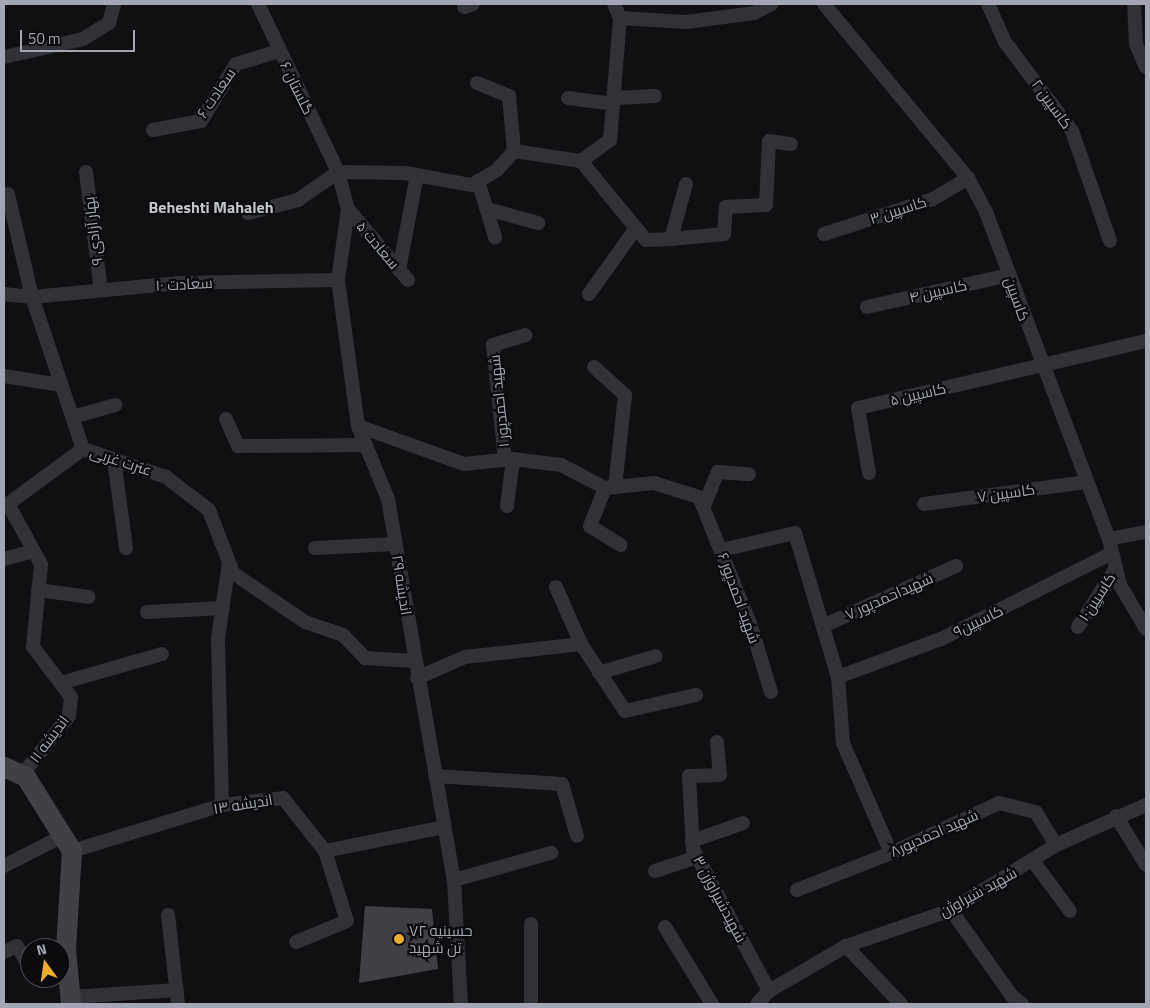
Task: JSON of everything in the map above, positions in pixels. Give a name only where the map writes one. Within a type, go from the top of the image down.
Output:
[{"type":"main road","points":[[13,771],[67,844],[66,949],[71,1001]]},
{"type":"street","points":[[4,57],[83,39],[109,23],[114,4]]},
{"type":"street","name":"گلستان ۶","points":[[258,4],[338,172]]},
{"type":"street","points":[[581,161],[610,140],[620,18],[614,4]]},
{"type":"street","points":[[620,18],[686,22],[754,13],[772,4]]},
{"type":"street","name":"کاسپین","points":[[824,4],[968,178],[986,212],[1111,546],[1120,585],[1146,629]]},
{"type":"street","name":"کاسپین ۲","points":[[988,4],[1005,42],[1072,131],[1110,241]]},
{"type":"street","points":[[1134,4],[1146,67]]},
{"type":"street","name":"سعادت ۶","points":[[153,130],[201,120],[236,64],[279,51]]},
{"type":"street","points":[[248,213],[298,200],[338,172],[417,176],[472,185],[498,170],[514,151],[509,96],[477,83]]},
{"type":"street","points":[[568,98],[614,101],[654,96]]},
{"type":"street","points":[[514,151],[581,161],[646,240],[724,234],[726,208],[766,205],[769,141],[791,144]]},
{"type":"street","name":"بهار آزادی ۹","points":[[86,172],[100,290]]},
{"type":"street","name":"اندیشه ۲۹","points":[[338,172],[348,210],[338,280],[358,426],[388,499],[414,661],[454,880],[461,1004]]},
{"type":"street","name":"سعادت ۵","points":[[348,210],[403,275],[417,176]]},
{"type":"street","name":"کاسپین ۳","points":[[824,234],[933,199],[968,178]]},
{"type":"street","points":[[478,181],[495,237]]},
{"type":"street","points":[[671,238],[686,184]]},
{"type":"street","name":"عترت غربی","points":[[8,194],[32,297],[83,449],[166,477],[209,510],[231,568]]},
{"type":"street","points":[[487,209],[538,223]]},
{"type":"street","points":[[589,294],[636,228]]},
{"type":"street","name":"کاسپین ۴","points":[[867,307],[1009,275]]},
{"type":"street","name":"سعادت ۱۰","points":[[4,294],[32,297],[179,283],[338,280]]},
{"type":"street","name":"شهید احمدپور ۱","points":[[509,459],[493,345],[525,335]]},
{"type":"street","points":[[1043,365],[1146,341]]},
{"type":"street","name":"کاسپین ۵","points":[[869,473],[858,408],[1043,365]]},
{"type":"street","points":[[594,367],[625,396],[610,487],[590,526],[621,545]]},
{"type":"street","points":[[4,376],[61,385]]},
{"type":"street","points":[[72,417],[115,405]]},
{"type":"street","points":[[226,419],[238,446],[366,445]]},
{"type":"street","points":[[358,426],[464,464],[509,459],[561,465],[610,487],[654,482],[699,497],[704,506]]},
{"type":"street","points":[[4,559],[34,551],[6,505],[83,449]]},
{"type":"street","points":[[114,459],[126,548]]},
{"type":"street","points":[[506,506],[509,459]]},
{"type":"street","points":[[704,506],[718,472],[749,474]]},
{"type":"street","name":"کاسپین ۷","points":[[924,504],[1087,482]]},
{"type":"street","name":"شهید احمدپور ۶","points":[[704,506],[750,623],[771,692]]},
{"type":"street","name":"کاسپین۹","points":[[838,677],[941,639],[1111,546],[1146,532]]},
{"type":"street","points":[[721,550],[795,533],[838,677],[843,743],[891,852]]},
{"type":"street","points":[[315,548],[395,544]]},
{"type":"street","name":"اندیشه ۱۱","points":[[13,771],[69,716],[71,697],[33,647],[41,564],[34,551]]},
{"type":"street","name":"شهیداحمدپور ۷","points":[[823,626],[956,566]]},
{"type":"street","points":[[222,805],[218,638],[231,568],[305,622],[343,635],[365,658],[414,661]]},
{"type":"street","name":"کاسپین۱۰","points":[[1078,627],[1116,568]]},
{"type":"street","points":[[556,587],[581,644],[625,711],[696,695]]},
{"type":"street","points":[[38,590],[89,597]]},
{"type":"street","points":[[147,612],[223,608]]},
{"type":"street","points":[[417,678],[466,657],[581,644]]},
{"type":"street","points":[[61,683],[162,654]]},
{"type":"street","points":[[599,673],[656,656]]},
{"type":"street","name":"شهیدشیراوژن ۳","points":[[717,742],[720,775],[688,776],[692,841],[697,857],[769,991]]},
{"type":"street","points":[[435,776],[562,784],[577,836]]},
{"type":"street","name":"اندیشه ۱۳","points":[[4,866],[67,844],[222,805],[283,798],[325,851],[347,921],[296,942]]},
{"type":"street","name":"شهید احمدپور۸","points":[[797,890],[891,852],[999,803],[1036,812],[1056,845]]},
{"type":"street","name":"شهید شیراوژن","points":[[757,1004],[769,991],[846,946],[950,910],[1033,861],[1056,845],[1116,816],[1146,805]]},
{"type":"street","points":[[1116,816],[1146,865]]},
{"type":"street","points":[[692,841],[743,823]]},
{"type":"street","points":[[325,851],[444,827]]},
{"type":"street","points":[[454,880],[551,853]]},
{"type":"street","points":[[655,872],[697,857]]},
{"type":"street","points":[[1033,861],[1070,911]]},
{"type":"street","points":[[950,910],[1012,996],[1022,1004]]},
{"type":"street","points":[[168,915],[178,1004]]},
{"type":"street","points":[[531,924],[532,1004]]},
{"type":"street","points":[[664,927],[712,1004]]},
{"type":"street","points":[[4,952],[17,946],[20,951]]},
{"type":"street","points":[[846,946],[901,1004]]},
{"type":"street","points":[[71,1001],[177,990]]},
{"type":"building","name":"حسینیه ۷۲ تن شهید","points":[[365,906],[432,909],[438,969],[359,983]]},
{"type":"place","name":"حسینیه ۷۲ تن شهید","points":[[399,939]]},
{"type":"district","name":"Beheshti Mahaleh","points":[[211,207]]}]
